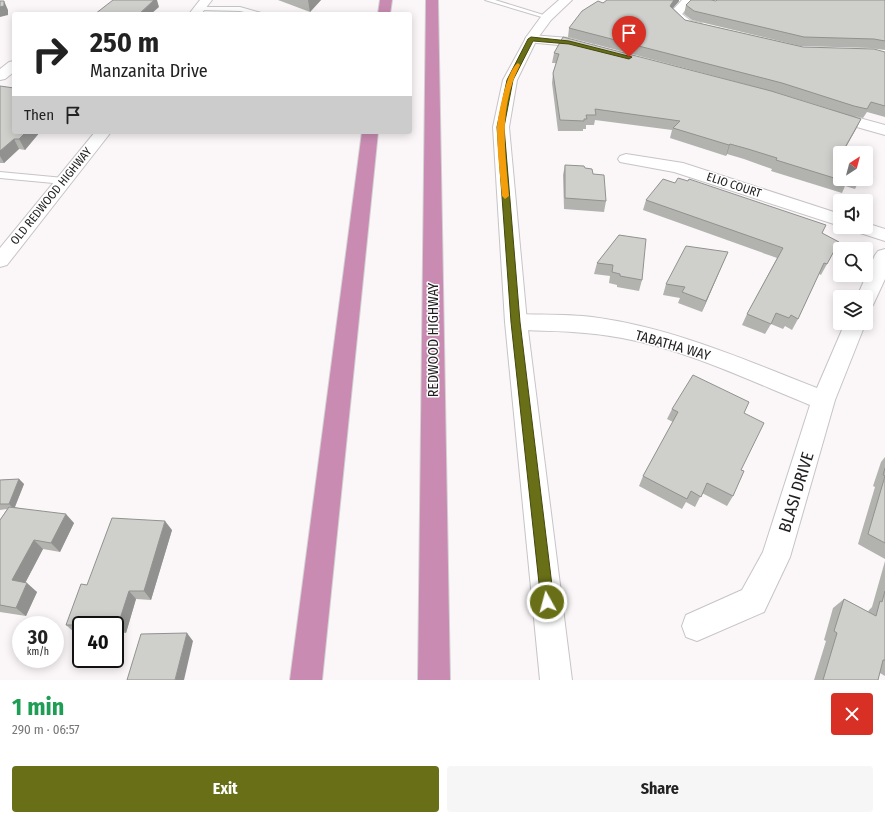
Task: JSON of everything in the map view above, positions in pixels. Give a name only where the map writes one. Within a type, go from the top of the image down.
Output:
[{"type":"highway","points":[[384,12],[386,0]]},
{"type":"highway","name":"REDWOOD HIGHWAY","points":[[432,0],[434,680]]},
{"type":"highway","points":[[306,680],[370,134]]},
{"type":"street","points":[[556,680],[516,322],[500,127],[510,80],[531,39],[547,17],[566,0]]},
{"type":"street","points":[[688,0],[675,14],[687,24],[710,29]]},
{"type":"street","points":[[531,39],[569,42],[600,50]]},
{"type":"street","points":[[0,77],[12,67]]},
{"type":"street","points":[[0,77],[12,79]]},
{"type":"street","points":[[815,110],[885,130]]},
{"type":"street","name":"OLD REDWOOD HIGHWAY","points":[[0,261],[101,134]]},
{"type":"street","name":"ELIO COURT","points":[[626,160],[677,167],[833,218]]},
{"type":"street","points":[[873,231],[885,235]]},
{"type":"street","points":[[870,290],[885,255]]},
{"type":"street","name":"TABATHA WAY","points":[[516,322],[592,325],[690,347],[823,400]]},
{"type":"street","name":"BLASI DRIVE","points":[[697,626],[754,601],[776,557],[823,400],[853,330]]},
{"type":"lane","points":[[488,0],[547,17]]},
{"type":"lane","points":[[200,7],[240,9],[253,12]]},
{"type":"lane","points":[[0,175],[64,181]]},
{"type":"building","points":[[113,0],[154,0],[141,12],[98,12]]},
{"type":"building","points":[[607,0],[674,0],[670,6],[685,20],[803,47],[874,49],[885,52],[885,106],[871,102],[867,109],[854,106],[782,83],[569,28],[582,11],[598,1],[603,3]]},
{"type":"building","points":[[691,0],[885,0],[885,41],[874,39],[804,37],[694,11],[686,5]]},
{"type":"building","points":[[0,1],[4,1],[4,6],[0,7]]},
{"type":"building","points":[[563,37],[771,91],[861,119],[846,146],[833,146],[833,178],[776,160],[777,158],[673,128],[680,121],[595,109],[596,115],[586,115],[587,119],[584,119],[584,121],[560,120],[553,73],[559,54],[554,53]]},
{"type":"building","points":[[0,86],[12,88],[12,134],[24,134],[19,139],[14,139],[0,151]]},
{"type":"building","points":[[565,165],[584,166],[585,168],[592,169],[593,174],[604,175],[606,201],[565,198]]},
{"type":"building","points":[[678,178],[688,181],[689,179],[826,225],[822,233],[839,242],[833,242],[833,253],[827,264],[824,263],[798,319],[791,315],[789,318],[776,313],[771,324],[747,314],[783,248],[646,200],[663,179],[675,183]]},
{"type":"building","points":[[619,235],[646,239],[642,280],[620,276],[620,274],[612,272],[613,265],[597,263]]},
{"type":"building","points":[[686,246],[728,252],[706,301],[682,292],[685,287],[666,284]]},
{"type":"building","points":[[693,375],[749,402],[744,413],[764,423],[741,470],[744,471],[733,496],[707,483],[701,497],[691,491],[687,499],[643,476],[678,412],[672,409]]},
{"type":"building","points":[[885,476],[885,543],[868,534]]},
{"type":"building","points":[[19,479],[9,504],[0,504],[0,480]]},
{"type":"building","points":[[9,507],[66,514],[51,543],[34,540],[12,580],[27,583],[16,608],[0,605],[0,520]]},
{"type":"building","points":[[112,518],[165,521],[144,591],[129,591],[121,616],[72,616],[72,625],[66,625],[81,584],[87,585]]},
{"type":"building","points":[[885,591],[885,660],[883,660],[878,680],[823,680],[837,633],[834,631],[844,599],[876,616],[880,601],[882,602]]},
{"type":"building","points":[[187,633],[175,680],[127,680],[141,634]]},
{"type":"slow traffic","points":[[505,196],[500,127],[510,80],[518,65]]},
{"type":"route","points":[[547,602],[516,322],[500,127],[510,80],[531,39],[569,42],[629,57]]}]
